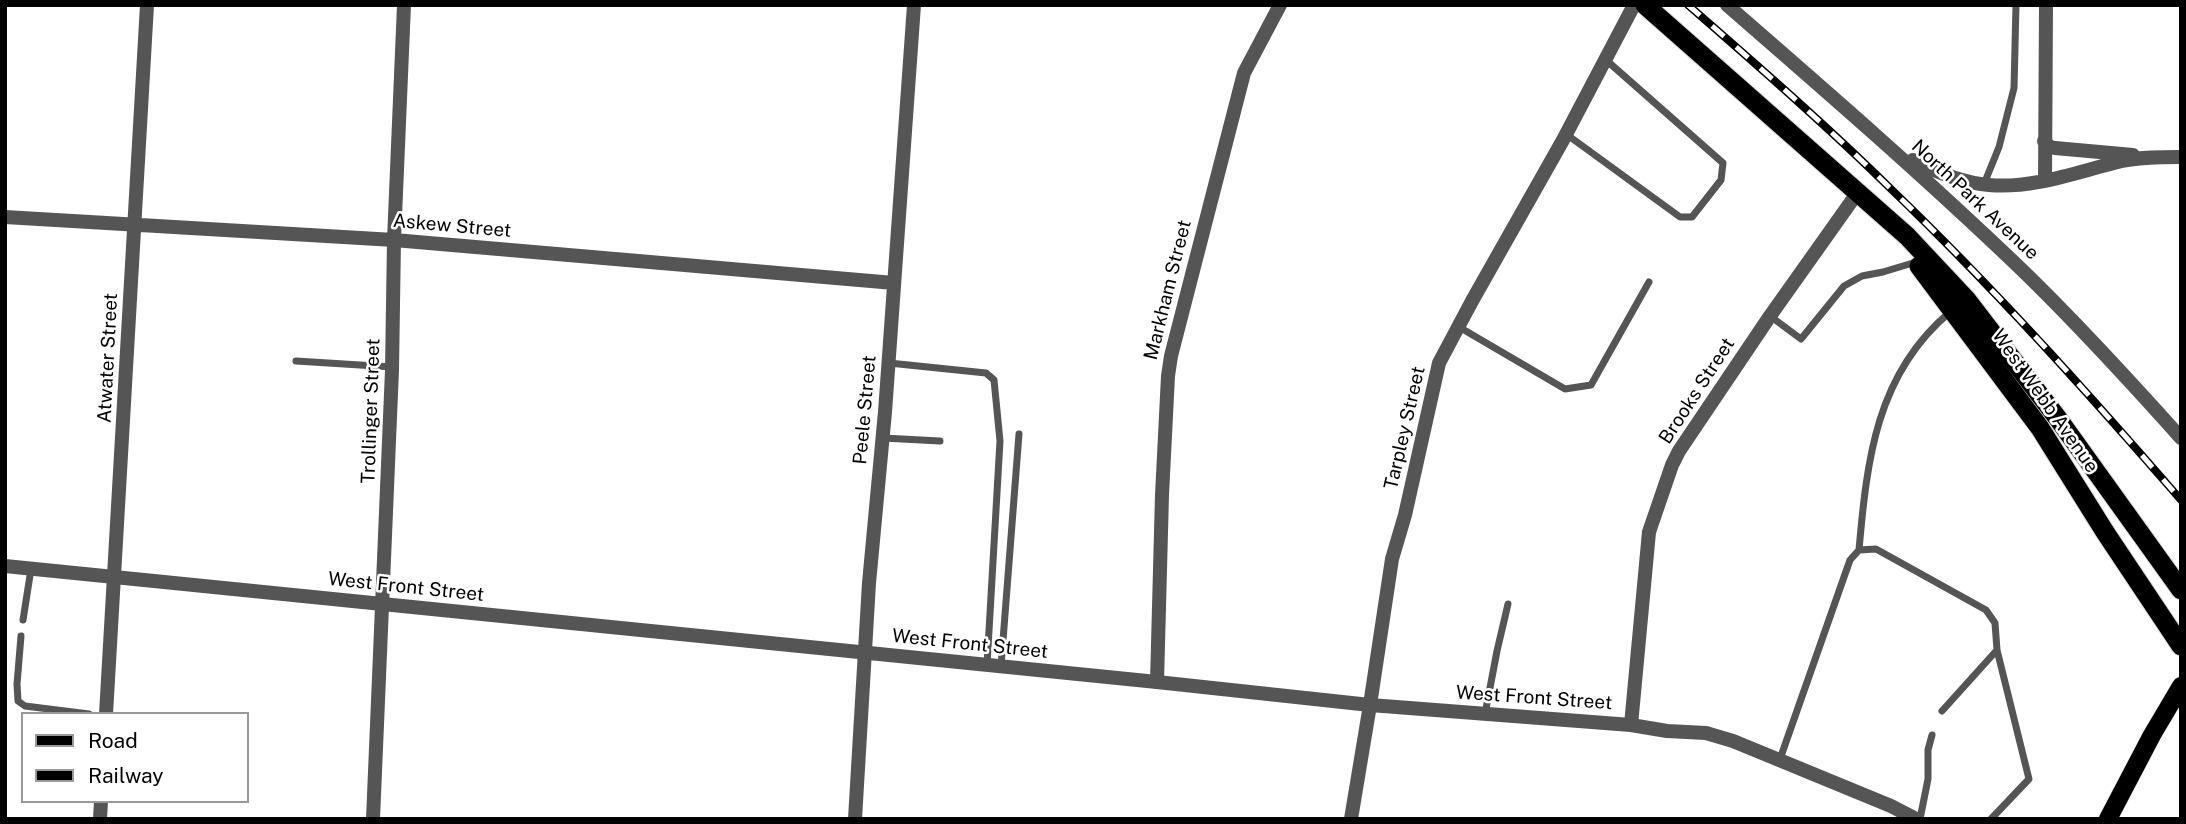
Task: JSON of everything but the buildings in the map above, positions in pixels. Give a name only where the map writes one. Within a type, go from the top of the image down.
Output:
[{"type":"highway","name":"West Webb Avenue","points":[[1644,5],[1908,236],[1967,300],[2059,420],[2181,590]]},
{"type":"highway","name":"West Webb Avenue","points":[[1858,192],[1953,309],[2040,428],[2181,646]]},
{"type":"main road","points":[[2108,819],[2181,686]]},
{"type":"street","name":"Atwater Street","points":[[106,712],[147,5]]},
{"type":"street","name":"Trollinger Street","points":[[373,819],[404,5]]},
{"type":"street","name":"Peele Street","points":[[855,819],[864,653],[883,438],[914,5]]},
{"type":"street","name":"Markham Street","points":[[1157,682],[1162,495],[1171,356],[1244,73],[1280,5]]},
{"type":"street","name":"Tarpley Street","points":[[1350,819],[1392,559],[1405,515],[1439,363],[1634,5]]},
{"type":"street","name":"North Park Avenue","points":[[1727,5],[1896,152],[2022,270],[2116,366],[2181,438]]},
{"type":"street","points":[[2045,181],[2046,5]]},
{"type":"street","points":[[2044,141],[2055,148],[2149,157]]},
{"type":"street","points":[[1896,152],[1926,167],[1962,180],[1984,184],[2045,181],[2124,160],[2181,157]]},
{"type":"street","name":"Brooks Street","points":[[1631,725],[1649,532],[1679,451],[1858,192]]},
{"type":"street","name":"Askew Street","points":[[5,217],[394,240],[894,283]]},
{"type":"street","name":"West Front Street","points":[[5,566],[1370,705],[1706,733],[1780,759],[1918,819]]},
{"type":"lane","points":[[1984,184],[1999,147],[2014,88],[2016,5]]},
{"type":"lane","points":[[1566,134],[1680,216],[1692,216],[1721,180],[1723,163],[1606,60]]},
{"type":"lane","points":[[1770,316],[1801,339],[1844,286],[1853,279],[1916,262]]},
{"type":"lane","points":[[1458,327],[1565,389],[1591,385],[1649,282]]},
{"type":"lane","points":[[1780,759],[1850,560],[1859,550],[1868,463],[1885,402],[1921,343],[1953,309]]},
{"type":"lane","points":[[296,361],[392,367]]},
{"type":"lane","points":[[888,363],[986,373],[994,380],[1000,441],[994,666]]},
{"type":"lane","points":[[994,666],[1019,434]]},
{"type":"lane","points":[[883,438],[940,441]]},
{"type":"lane","points":[[1859,550],[1876,549],[1986,610],[1996,623],[1997,650],[2029,779],[1992,819]]},
{"type":"lane","points":[[23,620],[31,569]]},
{"type":"lane","points":[[1485,714],[1508,604]]},
{"type":"lane","points":[[21,636],[18,701],[25,706],[73,712]]},
{"type":"lane","points":[[1942,710],[1997,650]]},
{"type":"lane","points":[[1918,819],[1928,779],[1928,750],[1932,736]]},
{"type":"railway","points":[[1688,5],[1817,119],[1930,227],[2040,342],[2181,500]]}]
